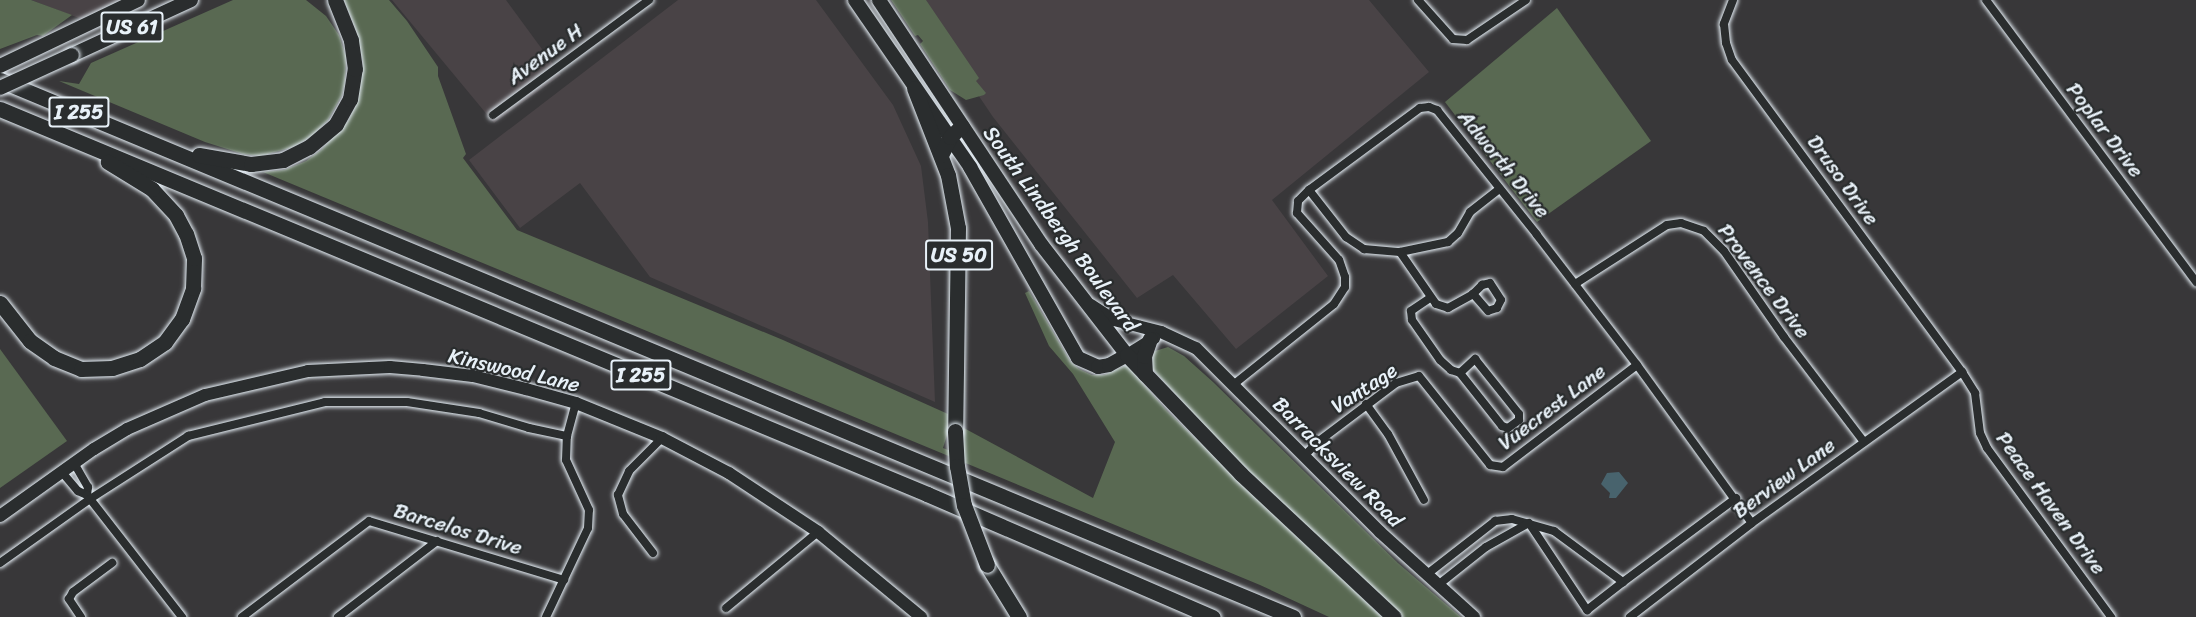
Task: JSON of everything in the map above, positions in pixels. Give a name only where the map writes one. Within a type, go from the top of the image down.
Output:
[{"type":"highway","points":[[324,0],[342,16]]},
{"type":"highway","points":[[158,145],[251,164],[284,160],[309,147],[336,124],[350,99],[355,69],[351,40],[335,0]]},
{"type":"highway","name":"I 255","points":[[0,80],[1293,617]]},
{"type":"highway","name":"US 50","points":[[914,88],[941,155],[954,200],[958,228],[955,431],[957,466],[964,505],[987,565],[1019,617]]},
{"type":"highway","name":"I 255","points":[[0,109],[927,494],[1213,617]]},
{"type":"highway","points":[[941,155],[950,137],[962,126]]},
{"type":"highway","points":[[0,303],[30,341],[54,358],[81,369],[112,368],[140,359],[165,342],[182,318],[193,288],[194,258],[186,234],[176,215],[152,189],[67,137]]},
{"type":"highway","points":[[1145,374],[1144,356],[1150,339]]},
{"type":"highway","points":[[1127,355],[1241,474],[1394,617]]},
{"type":"main road","name":"US 61","points":[[0,66],[138,0]]},
{"type":"main road","name":"US 61","points":[[0,88],[191,0]]},
{"type":"main road","name":"South Lindbergh Boulevard","points":[[855,0],[950,137],[990,201],[1078,358],[1098,367],[1109,365],[1127,355],[1041,244],[879,0]]},
{"type":"street","name":"Avenue H","points":[[493,115],[649,0]]},
{"type":"street","points":[[1418,0],[1453,39],[1467,40],[1526,0]]},
{"type":"street","name":"Druso Drive","points":[[1733,0],[1724,24],[1726,43],[1732,60],[1962,372]]},
{"type":"street","name":"Poplar Drive","points":[[1986,0],[2196,282]]},
{"type":"street","name":"Adworth Drive","points":[[1309,190],[1420,108],[1429,106],[1437,110],[1637,365],[1752,523]]},
{"type":"street","points":[[1233,385],[1334,304],[1345,287],[1345,277],[1339,260],[1297,213],[1298,201],[1309,190],[1346,237],[1364,249],[1400,252],[1448,242],[1458,233],[1470,212],[1499,189]]},
{"type":"street","name":"Provence Drive","points":[[1575,285],[1667,225],[1681,223],[1696,226],[1724,251],[1784,337],[1864,442]]},
{"type":"street","points":[[1400,252],[1436,304],[1448,308],[1473,294]]},
{"type":"street","points":[[1430,298],[1411,311],[1412,320],[1440,360],[1460,373],[1502,426],[1508,428],[1519,420],[1520,414],[1475,359],[1460,373]]},
{"type":"street","name":"Barracksview Road","points":[[1088,303],[1114,320],[1174,337],[1196,348],[1426,575],[1474,617]]},
{"type":"street","points":[[1127,355],[1150,339],[1174,337]]},
{"type":"street","name":"Vuecrest Lane","points":[[1419,376],[1490,465],[1503,467],[1637,365]]},
{"type":"street","name":"Kinswood Lane","points":[[0,516],[61,471],[127,429],[205,395],[308,370],[390,367],[473,376],[576,403],[662,438],[729,473],[818,532],[921,617]]},
{"type":"street","name":"Berview Lane","points":[[1630,617],[1752,523],[1962,372]]},
{"type":"street","name":"Peace Haven Drive","points":[[1962,372],[1976,393],[1980,434],[1987,447],[2111,617]]},
{"type":"street","name":"Vantage","points":[[1304,456],[1366,404],[1396,383],[1419,376]]},
{"type":"street","points":[[0,563],[88,497],[188,436],[325,402],[407,402],[479,413],[529,428],[567,436]]},
{"type":"street","points":[[546,617],[588,528],[589,510],[566,460],[567,436],[576,403]]},
{"type":"street","points":[[1366,404],[1388,434],[1424,500]]},
{"type":"street","points":[[653,552],[623,514],[618,495],[629,471],[662,438]]},
{"type":"street","points":[[74,463],[88,487],[88,497]]},
{"type":"street","points":[[61,471],[78,491],[88,497],[182,617]]},
{"type":"street","points":[[1529,522],[1587,610],[1736,498]]},
{"type":"street","points":[[1426,575],[1494,521],[1512,519],[1554,531],[1623,582]]},
{"type":"street","name":"Barcelos Drive","points":[[242,617],[369,521],[564,580]]},
{"type":"street","points":[[1438,585],[1486,547],[1529,522]]},
{"type":"street","points":[[726,608],[818,532]]},
{"type":"street","points":[[338,617],[437,541]]},
{"type":"street","points":[[81,617],[69,599],[73,592],[112,563]]},
{"type":"shaded area","points":[[31,0],[125,0],[84,20]]},
{"type":"shaded area","points":[[392,0],[506,0],[561,75],[494,123]]},
{"type":"shaded area","points":[[678,0],[816,0],[893,105],[921,166],[928,222],[935,402],[650,277],[580,183],[520,228],[469,160]]},
{"type":"shaded area","points":[[914,0],[1369,0],[1429,72],[1272,200],[1328,276],[1236,349],[1173,275],[1137,298],[993,117]]},
{"type":"green space","points":[[0,0],[31,0],[72,15],[43,36],[37,35],[0,49]]},
{"type":"green space","points":[[233,0],[306,0],[326,16],[339,35],[346,57],[342,95],[328,120],[313,135],[294,147],[260,156],[243,154],[205,142],[59,81],[79,84],[91,63]]},
{"type":"green space","points":[[344,0],[389,0],[407,21],[438,67],[438,76],[466,154],[463,158],[517,230],[783,340],[948,414],[948,432],[943,448],[964,456],[962,427],[1093,498],[1115,442],[1073,374],[1049,346],[1025,293],[1029,291],[1070,361],[1079,369],[1092,375],[1104,375],[1127,365],[1167,411],[1382,617],[1329,617],[1260,585],[263,172],[284,170],[306,161],[321,150],[348,121],[358,101],[363,62],[356,30]]},
{"type":"green space","points":[[891,0],[926,0],[979,78],[976,81],[986,93],[984,95],[966,100],[950,90],[920,44],[923,41],[918,35],[915,36]]},
{"type":"green space","points":[[1557,8],[1651,141],[1537,222],[1445,102]]},
{"type":"green space","points":[[1168,347],[1184,356],[1213,382],[1398,563],[1461,617],[1403,617],[1231,454],[1157,374],[1151,367],[1152,357],[1155,351]]},
{"type":"green space","points":[[0,349],[67,441],[0,488]]},
{"type":"water","points":[[1619,472],[1628,483],[1616,498],[1609,498],[1610,493],[1601,484],[1607,473]]}]
